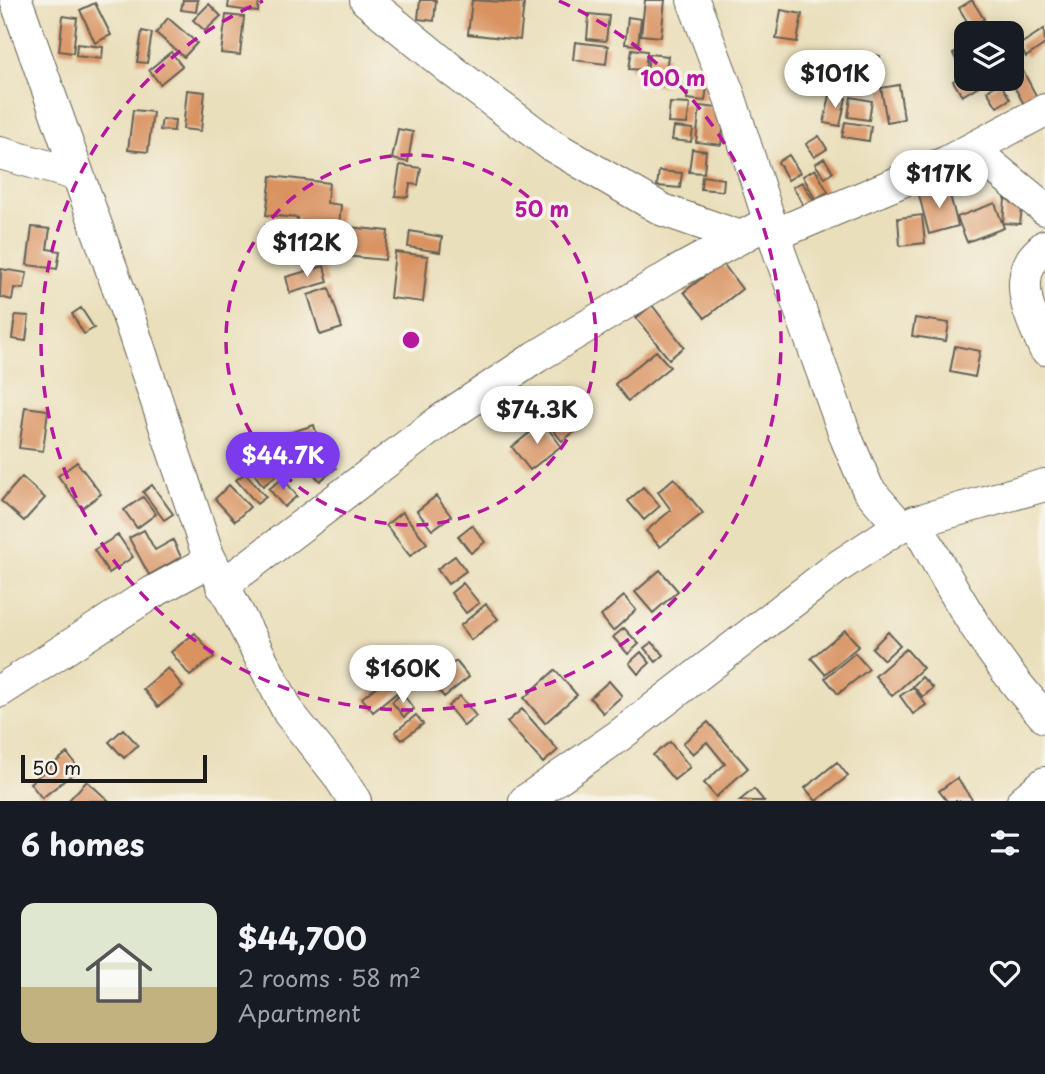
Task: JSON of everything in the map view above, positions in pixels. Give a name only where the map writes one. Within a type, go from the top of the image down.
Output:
[{"type":"street","points":[[16,0],[216,573],[289,713],[336,772],[355,801]]},
{"type":"street","points":[[366,0],[454,72],[551,145],[663,209],[741,237]]},
{"type":"street","points":[[693,0],[730,98],[771,228],[868,489],[907,523],[1019,689],[1045,717]]},
{"type":"street","points":[[0,691],[153,592],[216,573],[536,356],[675,273],[741,237],[947,162],[1045,110]]},
{"type":"street","points":[[972,149],[1045,209]]},
{"type":"street","points":[[0,153],[78,175]]},
{"type":"street","points":[[1045,246],[1030,262],[1024,285],[1031,316],[1045,349]]},
{"type":"street","points":[[525,801],[620,735],[836,568],[907,523],[1045,485]]},
{"type":"street","points":[[1023,801],[1045,783]]},
{"type":"building","points":[[183,0],[198,0],[196,12],[181,10]]},
{"type":"building","points":[[229,0],[259,0],[258,12],[228,8]]},
{"type":"building","points":[[420,0],[436,0],[434,21],[418,19]]},
{"type":"building","points":[[472,0],[524,3],[520,40],[468,34]]},
{"type":"building","points":[[645,0],[665,0],[661,37],[641,35]]},
{"type":"building","points":[[972,0],[984,19],[967,21],[959,8]]},
{"type":"building","points":[[95,3],[111,35],[95,43],[80,10]]},
{"type":"building","points":[[209,4],[221,16],[205,31],[193,20]]},
{"type":"building","points":[[781,10],[802,14],[797,42],[776,39]]},
{"type":"building","points":[[589,14],[609,16],[606,41],[587,39]]},
{"type":"building","points":[[226,15],[244,17],[240,55],[221,53]]},
{"type":"building","points":[[63,16],[77,18],[73,53],[59,51]]},
{"type":"building","points":[[628,17],[641,19],[638,45],[625,44]]},
{"type":"building","points":[[168,18],[197,43],[184,57],[156,33]]},
{"type":"building","points":[[1044,29],[1045,44],[1026,57],[1024,42]]},
{"type":"building","points":[[142,31],[152,33],[147,63],[137,62]]},
{"type":"building","points":[[575,42],[608,46],[606,64],[573,60]]},
{"type":"building","points":[[77,44],[103,47],[102,59],[76,56]]},
{"type":"building","points":[[632,49],[647,51],[645,70],[629,69]]},
{"type":"building","points":[[171,52],[182,66],[160,84],[149,70]]},
{"type":"building","points":[[864,53],[880,56],[873,92],[857,89]]},
{"type":"building","points":[[649,54],[668,56],[664,86],[646,84]]},
{"type":"building","points":[[1024,73],[1039,101],[1026,108],[1017,91],[1024,91]]},
{"type":"building","points":[[690,77],[708,79],[705,101],[687,99]]},
{"type":"building","points":[[899,85],[904,119],[887,122],[881,88]]},
{"type":"building","points":[[187,90],[205,92],[201,131],[183,129]]},
{"type":"building","points":[[987,91],[1005,91],[1010,99],[997,107]]},
{"type":"building","points":[[830,95],[846,98],[840,126],[824,123]]},
{"type":"building","points":[[851,97],[872,101],[869,120],[848,117]]},
{"type":"building","points":[[670,103],[690,104],[687,124],[668,123]]},
{"type":"building","points":[[700,106],[726,109],[721,145],[696,142]]},
{"type":"building","points":[[133,110],[153,112],[148,152],[128,150]]},
{"type":"building","points":[[162,119],[175,120],[174,131],[160,130]]},
{"type":"building","points":[[845,122],[871,126],[869,141],[842,137]]},
{"type":"building","points":[[674,127],[693,129],[691,142],[672,140]]},
{"type":"building","points":[[398,129],[413,132],[408,162],[392,159]]},
{"type":"building","points":[[819,136],[827,149],[814,157],[806,144]]},
{"type":"building","points":[[692,149],[706,151],[704,173],[689,172]]},
{"type":"building","points":[[789,155],[800,173],[788,180],[778,162]]},
{"type":"building","points":[[824,158],[833,172],[825,178],[815,164]]},
{"type":"building","points":[[400,165],[421,168],[418,185],[410,184],[408,197],[395,196]]},
{"type":"building","points":[[815,169],[828,192],[815,199],[803,176]]},
{"type":"building","points":[[659,171],[682,173],[680,188],[657,186]]},
{"type":"building","points":[[271,176],[329,183],[327,203],[341,205],[339,226],[326,224],[324,238],[296,235],[298,218],[266,215]]},
{"type":"building","points":[[702,176],[724,179],[723,191],[701,189]]},
{"type":"building","points":[[802,182],[814,201],[804,206],[793,187]]},
{"type":"building","points":[[948,187],[958,226],[929,234],[919,195]]},
{"type":"building","points":[[1005,199],[1023,200],[1020,224],[1003,223]]},
{"type":"building","points":[[995,203],[1004,228],[967,242],[957,217]]},
{"type":"building","points":[[922,215],[925,243],[900,246],[898,218]]},
{"type":"building","points":[[32,227],[50,229],[47,249],[60,251],[57,269],[27,265]]},
{"type":"building","points":[[348,227],[388,231],[385,260],[345,256]]},
{"type":"building","points":[[410,231],[442,237],[440,252],[408,247]]},
{"type":"building","points":[[395,252],[428,256],[423,302],[390,298]]},
{"type":"building","points":[[722,262],[742,289],[705,318],[684,292]]},
{"type":"building","points":[[324,266],[328,282],[290,293],[286,277]]},
{"type":"building","points":[[1,269],[27,273],[24,289],[14,288],[12,300],[0,297]]},
{"type":"building","points":[[329,288],[342,328],[320,335],[308,295]]},
{"type":"building","points":[[652,305],[684,347],[669,359],[636,318]]},
{"type":"building","points":[[81,308],[94,328],[84,334],[72,314]]},
{"type":"building","points":[[15,315],[29,316],[26,341],[12,339]]},
{"type":"building","points":[[915,318],[949,323],[946,341],[912,336]]},
{"type":"building","points":[[955,346],[980,351],[975,377],[950,372]]},
{"type":"building","points":[[656,351],[670,367],[628,401],[615,384]]},
{"type":"building","points":[[569,394],[590,420],[562,441],[542,416]]},
{"type":"building","points":[[25,407],[48,410],[43,451],[19,448]]},
{"type":"building","points":[[543,422],[561,446],[530,470],[512,447]]},
{"type":"building","points":[[314,425],[318,439],[285,448],[282,435]]},
{"type":"building","points":[[317,444],[336,468],[320,481],[300,458]]},
{"type":"building","points":[[275,455],[286,468],[263,486],[253,472]]},
{"type":"building","points":[[77,462],[101,494],[82,508],[58,476]]},
{"type":"building","points":[[245,473],[266,497],[257,504],[236,480]]},
{"type":"building","points":[[22,477],[45,498],[24,521],[1,501]]},
{"type":"building","points":[[283,478],[297,496],[284,507],[269,489]]},
{"type":"building","points":[[674,478],[703,513],[660,547],[646,531],[671,510],[658,492]]},
{"type":"building","points":[[152,485],[173,514],[164,520],[143,492]]},
{"type":"building","points":[[229,485],[250,507],[235,521],[215,499]]},
{"type":"building","points":[[643,487],[660,506],[644,520],[628,501]]},
{"type":"building","points":[[436,496],[451,516],[432,530],[417,511]]},
{"type":"building","points":[[143,497],[156,514],[137,528],[124,510]]},
{"type":"building","points":[[402,512],[427,543],[410,556],[386,525]]},
{"type":"building","points":[[472,525],[485,542],[471,553],[458,536]]},
{"type":"building","points":[[144,530],[155,550],[173,540],[181,557],[149,575],[129,538]]},
{"type":"building","points":[[118,535],[133,557],[109,573],[94,550]]},
{"type":"building","points":[[455,556],[466,571],[448,584],[437,569]]},
{"type":"building","points":[[660,570],[678,591],[653,613],[635,592]]},
{"type":"building","points":[[463,583],[479,603],[466,613],[451,593]]},
{"type":"building","points":[[624,596],[636,610],[613,631],[601,616]]},
{"type":"building","points":[[486,604],[498,619],[471,640],[460,626]]},
{"type":"building","points":[[624,628],[639,644],[628,654],[613,637]]},
{"type":"building","points":[[845,630],[859,646],[825,674],[811,658]]},
{"type":"building","points":[[888,632],[900,645],[884,660],[872,648]]},
{"type":"building","points":[[195,633],[214,657],[190,676],[171,652]]},
{"type":"building","points":[[652,642],[664,655],[656,662],[644,648]]},
{"type":"building","points":[[906,649],[923,668],[892,696],[875,676]]},
{"type":"building","points":[[641,652],[650,663],[638,674],[629,663]]},
{"type":"building","points":[[855,653],[869,669],[838,694],[825,678]]},
{"type":"building","points":[[456,661],[469,677],[444,697],[431,681]]},
{"type":"building","points":[[168,668],[183,687],[158,707],[143,689]]},
{"type":"building","points":[[555,670],[577,695],[545,723],[524,698]]},
{"type":"building","points":[[388,677],[399,691],[373,712],[362,698]]},
{"type":"building","points":[[922,677],[933,688],[923,697],[913,686]]},
{"type":"building","points":[[609,681],[622,696],[603,713],[590,698]]},
{"type":"building","points":[[913,687],[926,705],[913,714],[900,696]]},
{"type":"building","points":[[402,693],[414,709],[404,717],[392,702]]},
{"type":"building","points":[[460,696],[476,716],[464,726],[448,706]]},
{"type":"building","points":[[522,709],[558,750],[543,763],[507,722]]},
{"type":"building","points":[[416,715],[423,724],[402,740],[395,732]]},
{"type":"building","points":[[708,722],[748,768],[716,797],[704,783],[725,764],[707,742],[693,754],[683,743]]},
{"type":"building","points":[[123,729],[138,745],[124,758],[109,742]]},
{"type":"building","points":[[670,742],[690,767],[674,780],[653,755]]},
{"type":"building","points":[[67,753],[79,769],[42,798],[30,783]]},
{"type":"building","points":[[837,762],[848,776],[816,801],[805,788]]},
{"type":"building","points":[[957,778],[973,801],[947,801],[939,791]]},
{"type":"building","points":[[87,781],[109,801],[68,801]]},
{"type":"building","points":[[754,789],[764,801],[739,801]]}]
